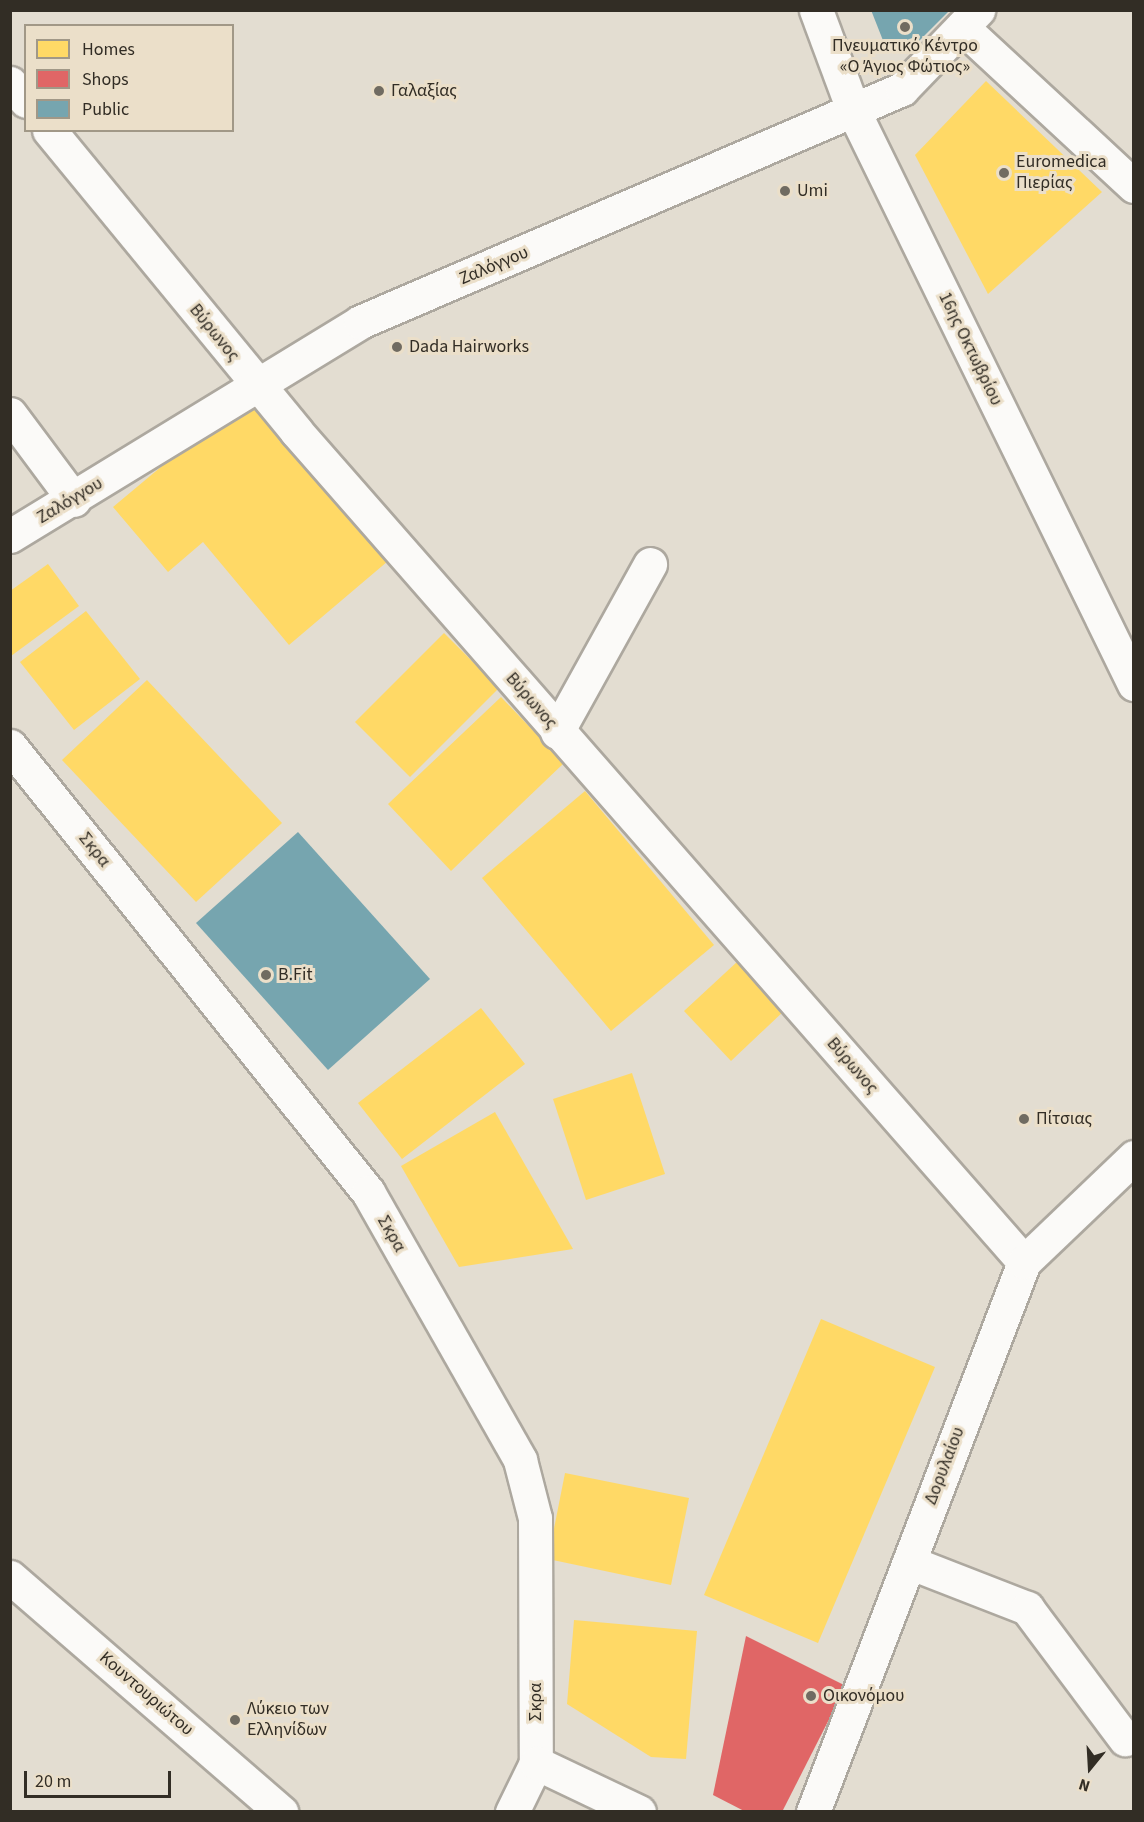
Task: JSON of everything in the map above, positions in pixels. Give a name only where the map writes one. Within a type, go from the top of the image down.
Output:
[{"type":"street","name":"16ης Οκτωβρίου","points":[[816,10],[854,112],[1134,684]]},
{"type":"street","name":"Ζαλόγγου","points":[[10,536],[74,500],[256,383],[360,322],[854,112],[902,89],[970,19]]},
{"type":"street","points":[[970,19],[1134,186]]},
{"type":"street","points":[[10,83],[24,99]]},
{"type":"street","name":"Βύρωνος","points":[[51,132],[256,383],[557,732],[1024,1262]]},
{"type":"street","points":[[10,414],[74,500]]},
{"type":"street","points":[[557,732],[650,564]]},
{"type":"street","name":"Σκρα","points":[[10,746],[368,1192],[520,1460],[535,1518],[536,1763],[512,1812]]},
{"type":"street","name":"Δορυλαίου","points":[[813,1812],[1024,1262],[1134,1157]]},
{"type":"street","points":[[909,1562],[1027,1608],[1125,1739]]},
{"type":"street","name":"Κουντουριώτου","points":[[10,1577],[281,1812]]},
{"type":"street","points":[[536,1763],[639,1812]]},
{"type":"building: Homes","name":"Euromedica Πιερίας","points":[[986,81],[1102,192],[988,294],[915,155]]},
{"type":"building: Homes","points":[[247,395],[388,561],[289,645],[203,542],[168,572],[113,507]]},
{"type":"building: Homes","points":[[48,564],[79,606],[11,656],[10,591]]},
{"type":"building: Homes","points":[[86,611],[140,679],[74,730],[20,662]]},
{"type":"building: Homes","points":[[444,633],[499,688],[410,777],[355,722]]},
{"type":"building: Homes","points":[[147,680],[282,823],[196,902],[62,760]]},
{"type":"building: Homes","points":[[501,697],[564,763],[451,871],[388,804]]},
{"type":"building: Homes","points":[[585,791],[714,945],[611,1031],[482,878]]},
{"type":"building: Homes","points":[[738,961],[785,1010],[731,1061],[684,1011]]},
{"type":"building: Homes","points":[[481,1008],[525,1064],[402,1159],[358,1103]]},
{"type":"building: Homes","points":[[632,1073],[665,1174],[586,1200],[553,1099]]},
{"type":"building: Homes","points":[[495,1112],[573,1249],[459,1267],[401,1166]]},
{"type":"building: Homes","points":[[821,1319],[935,1367],[818,1643],[704,1595]]},
{"type":"building: Homes","points":[[565,1473],[689,1498],[671,1585],[548,1559]]},
{"type":"building: Homes","points":[[574,1620],[697,1631],[686,1759],[651,1757],[567,1704]]},
{"type":"building: Shops","points":[[746,1636],[846,1686],[782,1812],[746,1812],[713,1795]]},
{"type":"building: Public","name":"Πνευματικό Κέντρο «Ο Άγιος Φώτιος»","points":[[871,10],[950,10],[914,46],[896,50],[884,43]]},
{"type":"building: Public","points":[[298,832],[430,979],[328,1070],[196,923]]},
{"type":"place","name":"Πνευματικό Κέντρο «Ο Άγιος Φώτιος»","points":[[905,27]]},
{"type":"place","name":"Γαλαξίας","points":[[379,91]]},
{"type":"place","name":"Euromedica Πιερίας","points":[[1004,173]]},
{"type":"place","name":"Umi","points":[[785,191]]},
{"type":"place","name":"Dada Hairworks","points":[[397,347]]},
{"type":"place","name":"B.Fit","points":[[266,975]]},
{"type":"place","name":"Πίτσιας","points":[[1024,1119]]},
{"type":"place","name":"Οικονόμου","points":[[811,1696]]},
{"type":"place","name":"Λύκειο των Ελληνίδων","points":[[235,1720]]}]
